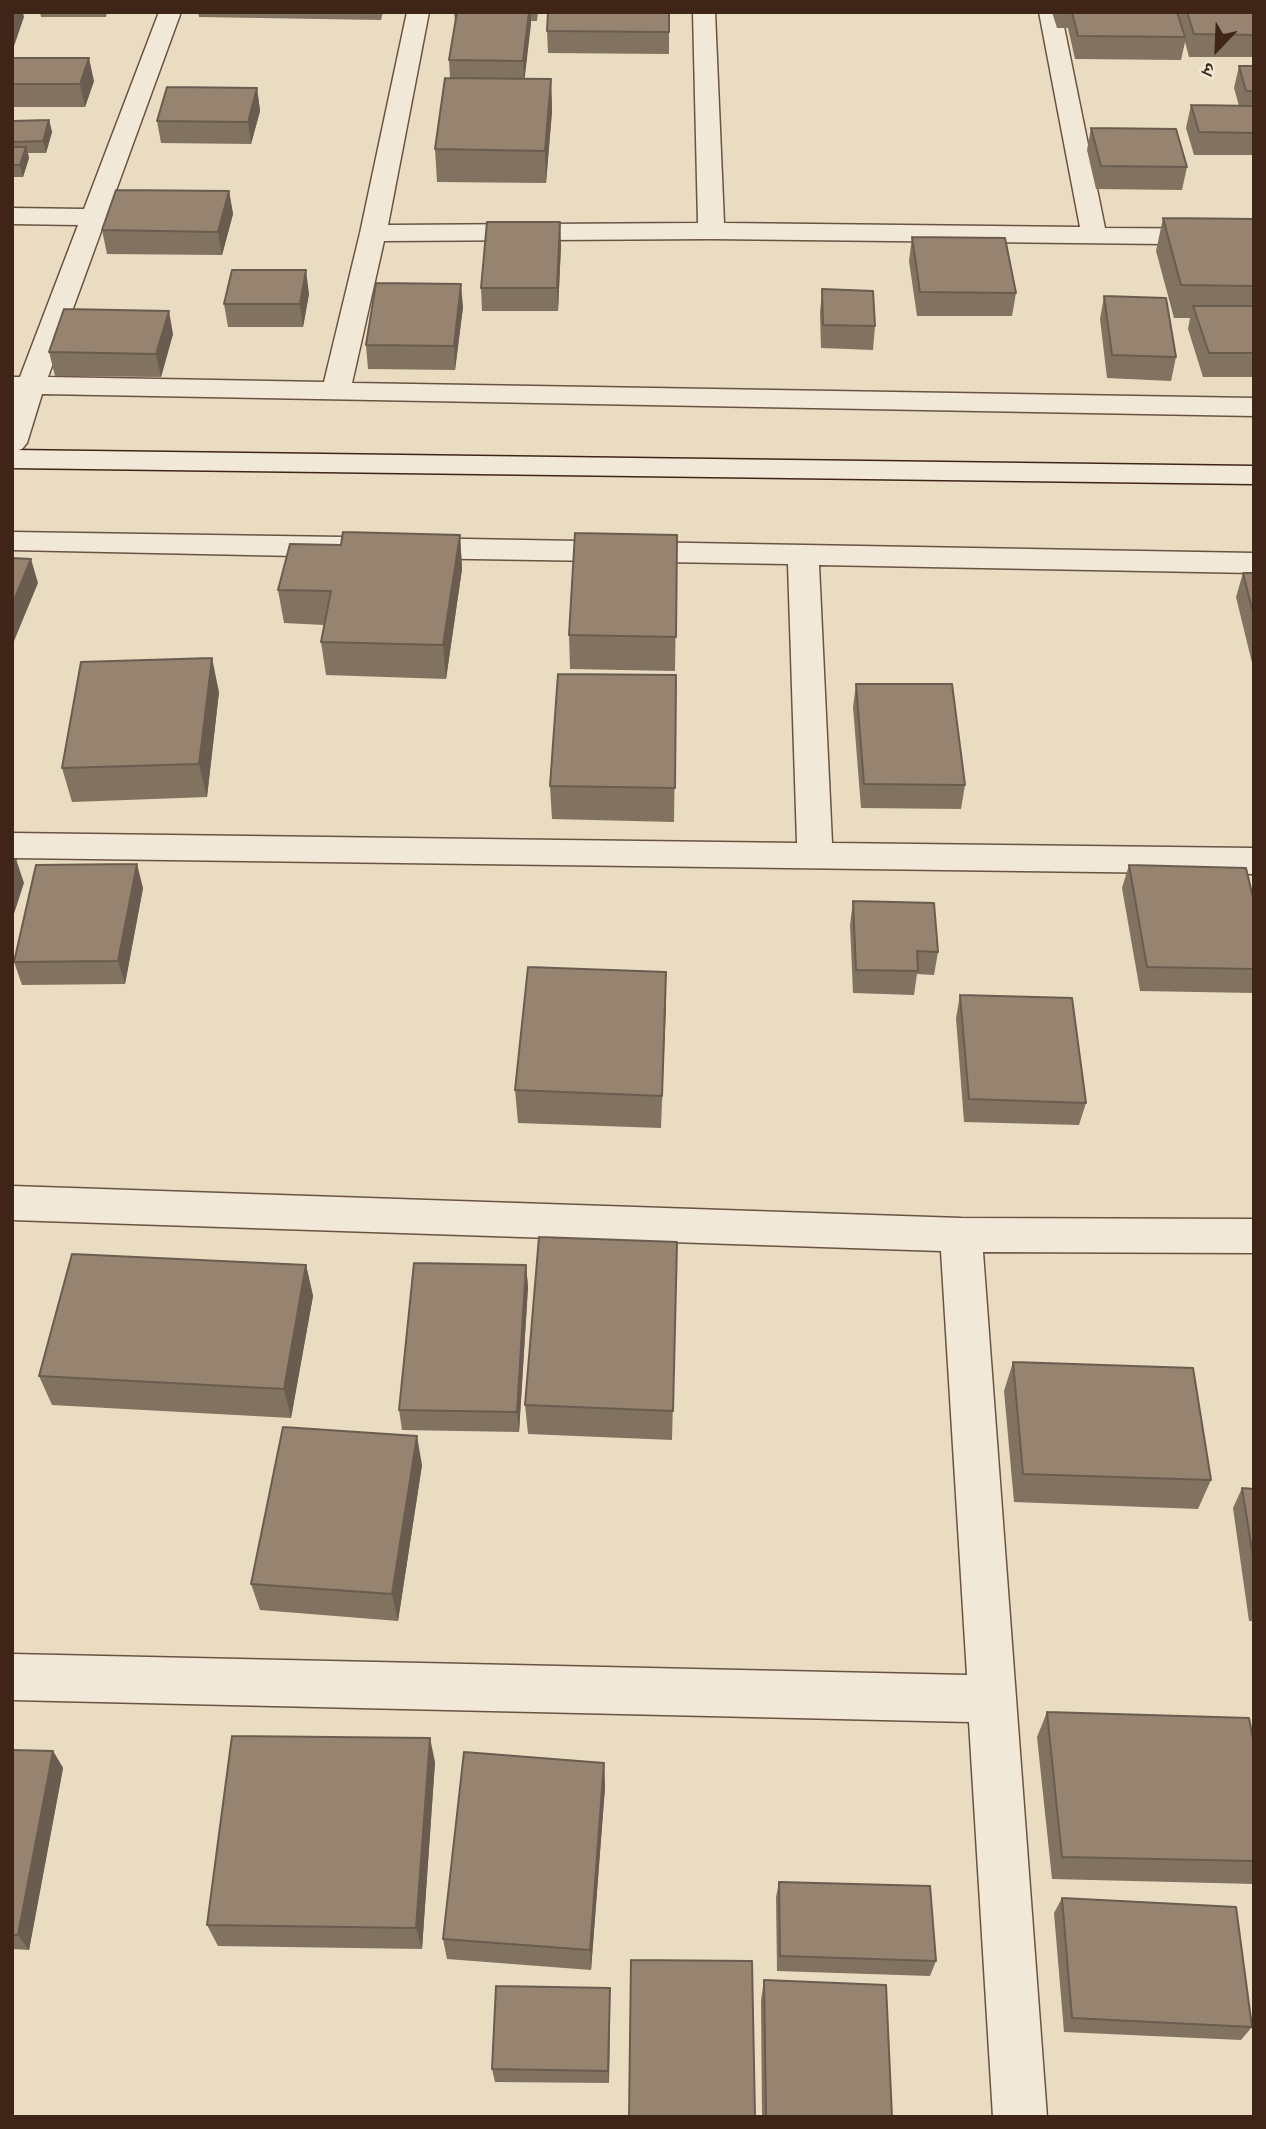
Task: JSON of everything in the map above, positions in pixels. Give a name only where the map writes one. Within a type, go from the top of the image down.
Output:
[{"type":"street","points":[[12,443],[21,385],[92,217],[170,12]]},
{"type":"street","points":[[336,389],[373,233],[418,12]]},
{"type":"street","points":[[704,12],[712,231]]},
{"type":"street","points":[[1050,12],[1094,234]]},
{"type":"street","points":[[12,216],[92,217]]},
{"type":"street","points":[[373,233],[712,231],[1254,237]]},
{"type":"street","points":[[21,385],[1254,407]]},
{"type":"street","points":[[12,459],[1254,475]]},
{"type":"street","points":[[12,541],[1254,563]]},
{"type":"street","points":[[803,555],[815,856]]},
{"type":"street","points":[[12,845],[1254,861]]},
{"type":"street","points":[[12,1203],[961,1235],[1254,1236]]},
{"type":"street","points":[[961,1235],[1020,2117]]},
{"type":"street","points":[[12,1676],[992,1699]]},
{"type":"building","points":[[457,12],[529,12],[523,61],[449,60]]},
{"type":"building","points":[[548,12],[669,12],[669,32],[547,31]]},
{"type":"building","points":[[1072,12],[1177,12],[1185,37],[1078,36]]},
{"type":"building","points":[[1187,12],[1254,12],[1254,35],[1194,34]]},
{"type":"building","points":[[12,58],[89,58],[80,84],[12,84]]},
{"type":"building","points":[[1239,66],[1254,66],[1254,91],[1246,91]]},
{"type":"building","points":[[445,78],[551,79],[545,151],[435,149]]},
{"type":"building","points":[[167,87],[257,88],[248,122],[157,121]]},
{"type":"building","points":[[1191,105],[1254,106],[1254,133],[1199,132]]},
{"type":"building","points":[[49,120],[43,141],[12,142],[12,121]]},
{"type":"building","points":[[1091,128],[1176,129],[1187,167],[1101,166]]},
{"type":"building","points":[[12,147],[26,147],[20,165],[12,165]]},
{"type":"building","points":[[116,190],[229,191],[218,232],[102,230]]},
{"type":"building","points":[[1163,218],[1254,219],[1254,286],[1181,285]]},
{"type":"building","points":[[487,222],[560,222],[557,288],[481,288]]},
{"type":"building","points":[[912,237],[1005,238],[1016,293],[920,292]]},
{"type":"building","points":[[232,270],[306,270],[300,304],[224,304]]},
{"type":"building","points":[[376,283],[461,284],[454,346],[366,345]]},
{"type":"building","points":[[822,289],[873,291],[875,326],[823,325]]},
{"type":"building","points":[[1104,296],[1166,298],[1176,357],[1112,355]]},
{"type":"building","points":[[1193,306],[1254,306],[1254,353],[1209,353]]},
{"type":"building","points":[[64,309],[169,311],[156,354],[49,352]]},
{"type":"building","points":[[343,532],[460,535],[443,645],[321,642],[331,591],[278,590],[290,544],[341,545]]},
{"type":"building","points":[[575,533],[677,535],[676,637],[569,635]]},
{"type":"building","points":[[12,558],[31,559],[12,605]]},
{"type":"building","points":[[1243,573],[1254,573],[1254,617]]},
{"type":"building","points":[[212,658],[199,764],[62,768],[81,662]]},
{"type":"building","points":[[558,674],[676,675],[675,788],[550,786]]},
{"type":"building","points":[[856,684],[952,684],[965,785],[864,784]]},
{"type":"building","points":[[137,864],[118,961],[14,962],[36,865]]},
{"type":"building","points":[[1129,865],[1246,868],[1254,902],[1254,969],[1147,967]]},
{"type":"building","points":[[853,901],[934,903],[938,952],[917,951],[918,971],[856,970]]},
{"type":"building","points":[[528,967],[666,972],[662,1096],[515,1090]]},
{"type":"building","points":[[960,995],[1072,998],[1086,1103],[969,1099]]},
{"type":"building","points":[[539,1237],[677,1242],[673,1411],[525,1405]]},
{"type":"building","points":[[72,1254],[306,1265],[284,1389],[39,1376]]},
{"type":"building","points":[[414,1263],[526,1265],[517,1412],[399,1410]]},
{"type":"building","points":[[1013,1362],[1193,1368],[1211,1480],[1023,1474]]},
{"type":"building","points":[[283,1427],[417,1436],[392,1594],[251,1584]]},
{"type":"building","points":[[1242,1488],[1254,1489],[1254,1563]]},
{"type":"building","points":[[1047,1712],[1249,1718],[1254,1744],[1254,1861],[1062,1857]]},
{"type":"building","points":[[232,1736],[430,1738],[416,1928],[207,1925]]},
{"type":"building","points":[[12,1750],[53,1751],[18,1935],[12,1935]]},
{"type":"building","points":[[464,1752],[604,1763],[590,1950],[443,1939]]},
{"type":"building","points":[[779,1882],[930,1886],[936,1961],[780,1956]]},
{"type":"building","points":[[1062,1898],[1236,1907],[1252,2027],[1072,2018]]},
{"type":"building","points":[[631,1960],[752,1961],[755,2117],[629,2117]]},
{"type":"building","points":[[764,1980],[886,1985],[892,2117],[766,2117]]},
{"type":"building","points":[[496,1986],[610,1988],[608,2071],[492,2069]]}]
